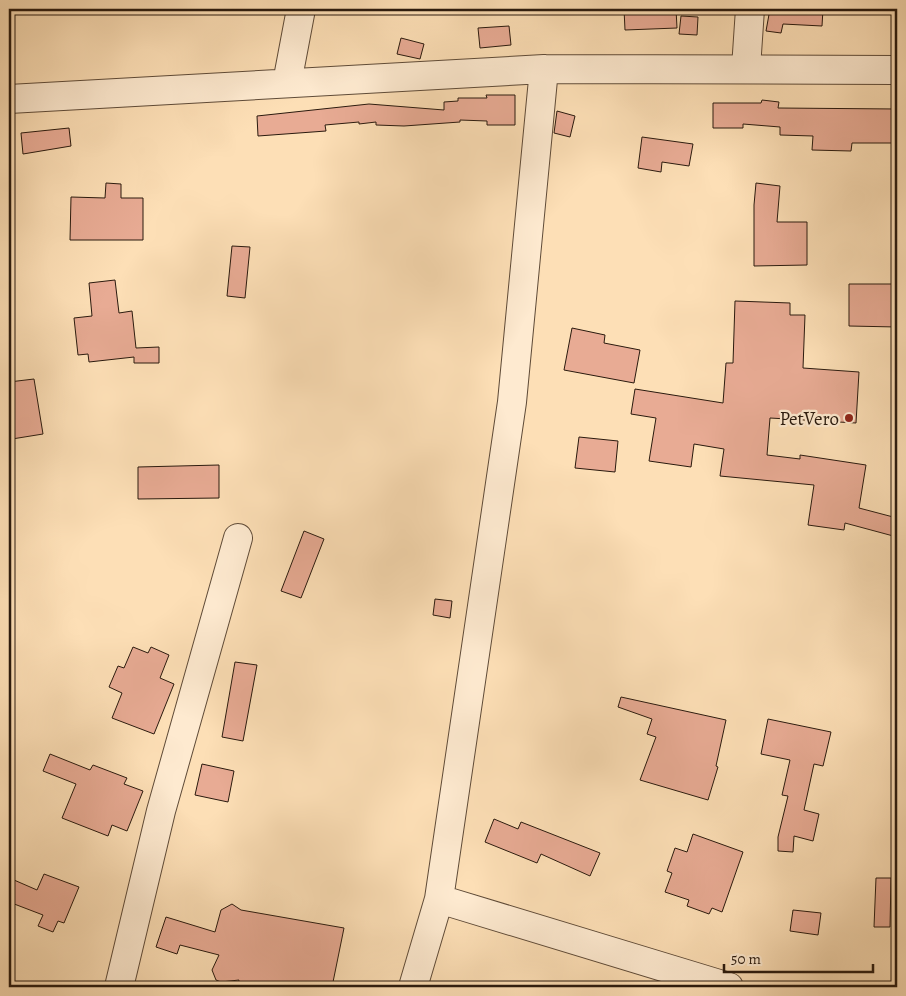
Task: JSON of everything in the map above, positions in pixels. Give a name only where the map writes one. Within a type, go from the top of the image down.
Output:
[{"type":"street","points":[[287,84],[301,9]]},
{"type":"street","points":[[746,68],[750,9]]},
{"type":"street","points":[[9,99],[544,69],[746,68],[897,70]]},
{"type":"street","points":[[413,987],[438,899],[512,402],[544,69]]},
{"type":"street","points":[[119,987],[162,811],[238,538]]},
{"type":"street","points":[[438,899],[729,987]]},
{"type":"building","points":[[624,9],[676,9],[677,28],[625,30]]},
{"type":"building","points":[[770,9],[823,9],[822,26],[783,24],[781,33],[766,31]]},
{"type":"building","points":[[681,16],[698,17],[697,35],[679,34]]},
{"type":"building","points":[[509,26],[511,45],[480,48],[478,28]]},
{"type":"building","points":[[401,38],[424,44],[420,59],[397,54]]},
{"type":"building","points":[[486,95],[515,95],[515,125],[487,125],[487,121],[460,120],[460,122],[404,126],[376,125],[376,122],[359,124],[359,122],[325,125],[326,131],[258,136],[257,116],[369,104],[444,110],[444,102],[458,101],[458,98],[487,98]]},
{"type":"building","points":[[762,100],[779,102],[778,108],[897,109],[897,143],[852,143],[851,151],[812,150],[813,136],[780,135],[780,127],[743,124],[743,128],[713,128],[713,103],[761,103]]},
{"type":"building","points":[[557,111],[575,116],[570,137],[554,133]]},
{"type":"building","points":[[69,128],[71,146],[23,154],[21,133]]},
{"type":"building","points":[[642,137],[693,144],[689,166],[662,162],[661,172],[638,168]]},
{"type":"building","points":[[106,183],[121,184],[121,198],[143,198],[143,240],[70,240],[71,197],[105,198]]},
{"type":"building","points":[[756,183],[780,186],[777,222],[807,222],[807,265],[754,266]]},
{"type":"building","points":[[232,246],[250,247],[245,298],[227,296]]},
{"type":"building","points":[[115,280],[119,313],[132,311],[136,348],[159,347],[159,363],[134,363],[134,357],[89,362],[88,354],[78,355],[74,318],[92,316],[89,283]]},
{"type":"building","points":[[849,284],[897,284],[897,327],[849,326]]},
{"type":"building","points":[[735,301],[790,303],[790,315],[805,315],[803,368],[859,372],[856,423],[770,418],[767,455],[800,459],[800,455],[866,465],[859,508],[897,518],[897,537],[845,523],[844,530],[808,525],[814,485],[720,476],[724,449],[694,444],[691,467],[649,461],[656,418],[631,414],[635,389],[723,403],[726,363],[733,363]]},
{"type":"building","points":[[572,328],[605,335],[604,343],[640,350],[634,383],[564,370]]},
{"type":"building","points":[[34,379],[43,434],[12,439],[9,416],[9,382]]},
{"type":"building","points":[[579,437],[618,441],[615,472],[575,468]]},
{"type":"building","points":[[219,465],[219,498],[138,499],[138,467]]},
{"type":"building","points":[[304,531],[324,539],[301,598],[281,591]]},
{"type":"building","points":[[435,599],[452,601],[450,618],[433,615]]},
{"type":"building","points":[[133,647],[148,653],[151,647],[169,655],[160,678],[174,684],[154,734],[112,718],[122,693],[109,687],[118,666],[124,668]]},
{"type":"building","points":[[235,662],[257,665],[243,741],[222,737]]},
{"type":"building","points":[[621,697],[726,720],[716,766],[718,767],[708,800],[640,780],[656,737],[647,734],[652,719],[618,707]]},
{"type":"building","points":[[768,719],[831,732],[823,766],[814,764],[804,810],[819,814],[813,841],[794,836],[793,852],[778,851],[778,837],[788,796],[782,795],[790,760],[761,754]]},
{"type":"building","points":[[50,754],[90,770],[93,765],[127,778],[124,784],[143,791],[127,831],[112,825],[108,836],[62,818],[76,784],[43,771]]},
{"type":"building","points":[[202,764],[234,771],[228,802],[195,795]]},
{"type":"building","points":[[494,819],[518,829],[521,822],[600,853],[590,876],[541,854],[537,863],[485,842]]},
{"type":"building","points":[[693,834],[743,852],[722,912],[712,908],[709,914],[687,906],[689,900],[665,892],[672,873],[667,871],[675,848],[687,852]]},
{"type":"building","points":[[44,874],[79,887],[64,923],[58,921],[53,932],[38,926],[43,915],[9,902],[9,894],[14,880],[37,890]]},
{"type":"building","points":[[876,878],[891,878],[890,927],[874,927]]},
{"type":"building","points":[[232,904],[241,910],[344,928],[332,987],[248,987],[238,985],[239,980],[221,982],[216,980],[212,970],[219,955],[180,945],[177,954],[156,947],[166,917],[215,932],[221,910]]},
{"type":"building","points":[[793,910],[821,913],[818,935],[790,931]]},
{"type":"place","name":"PetVero","points":[[849,418]]}]
